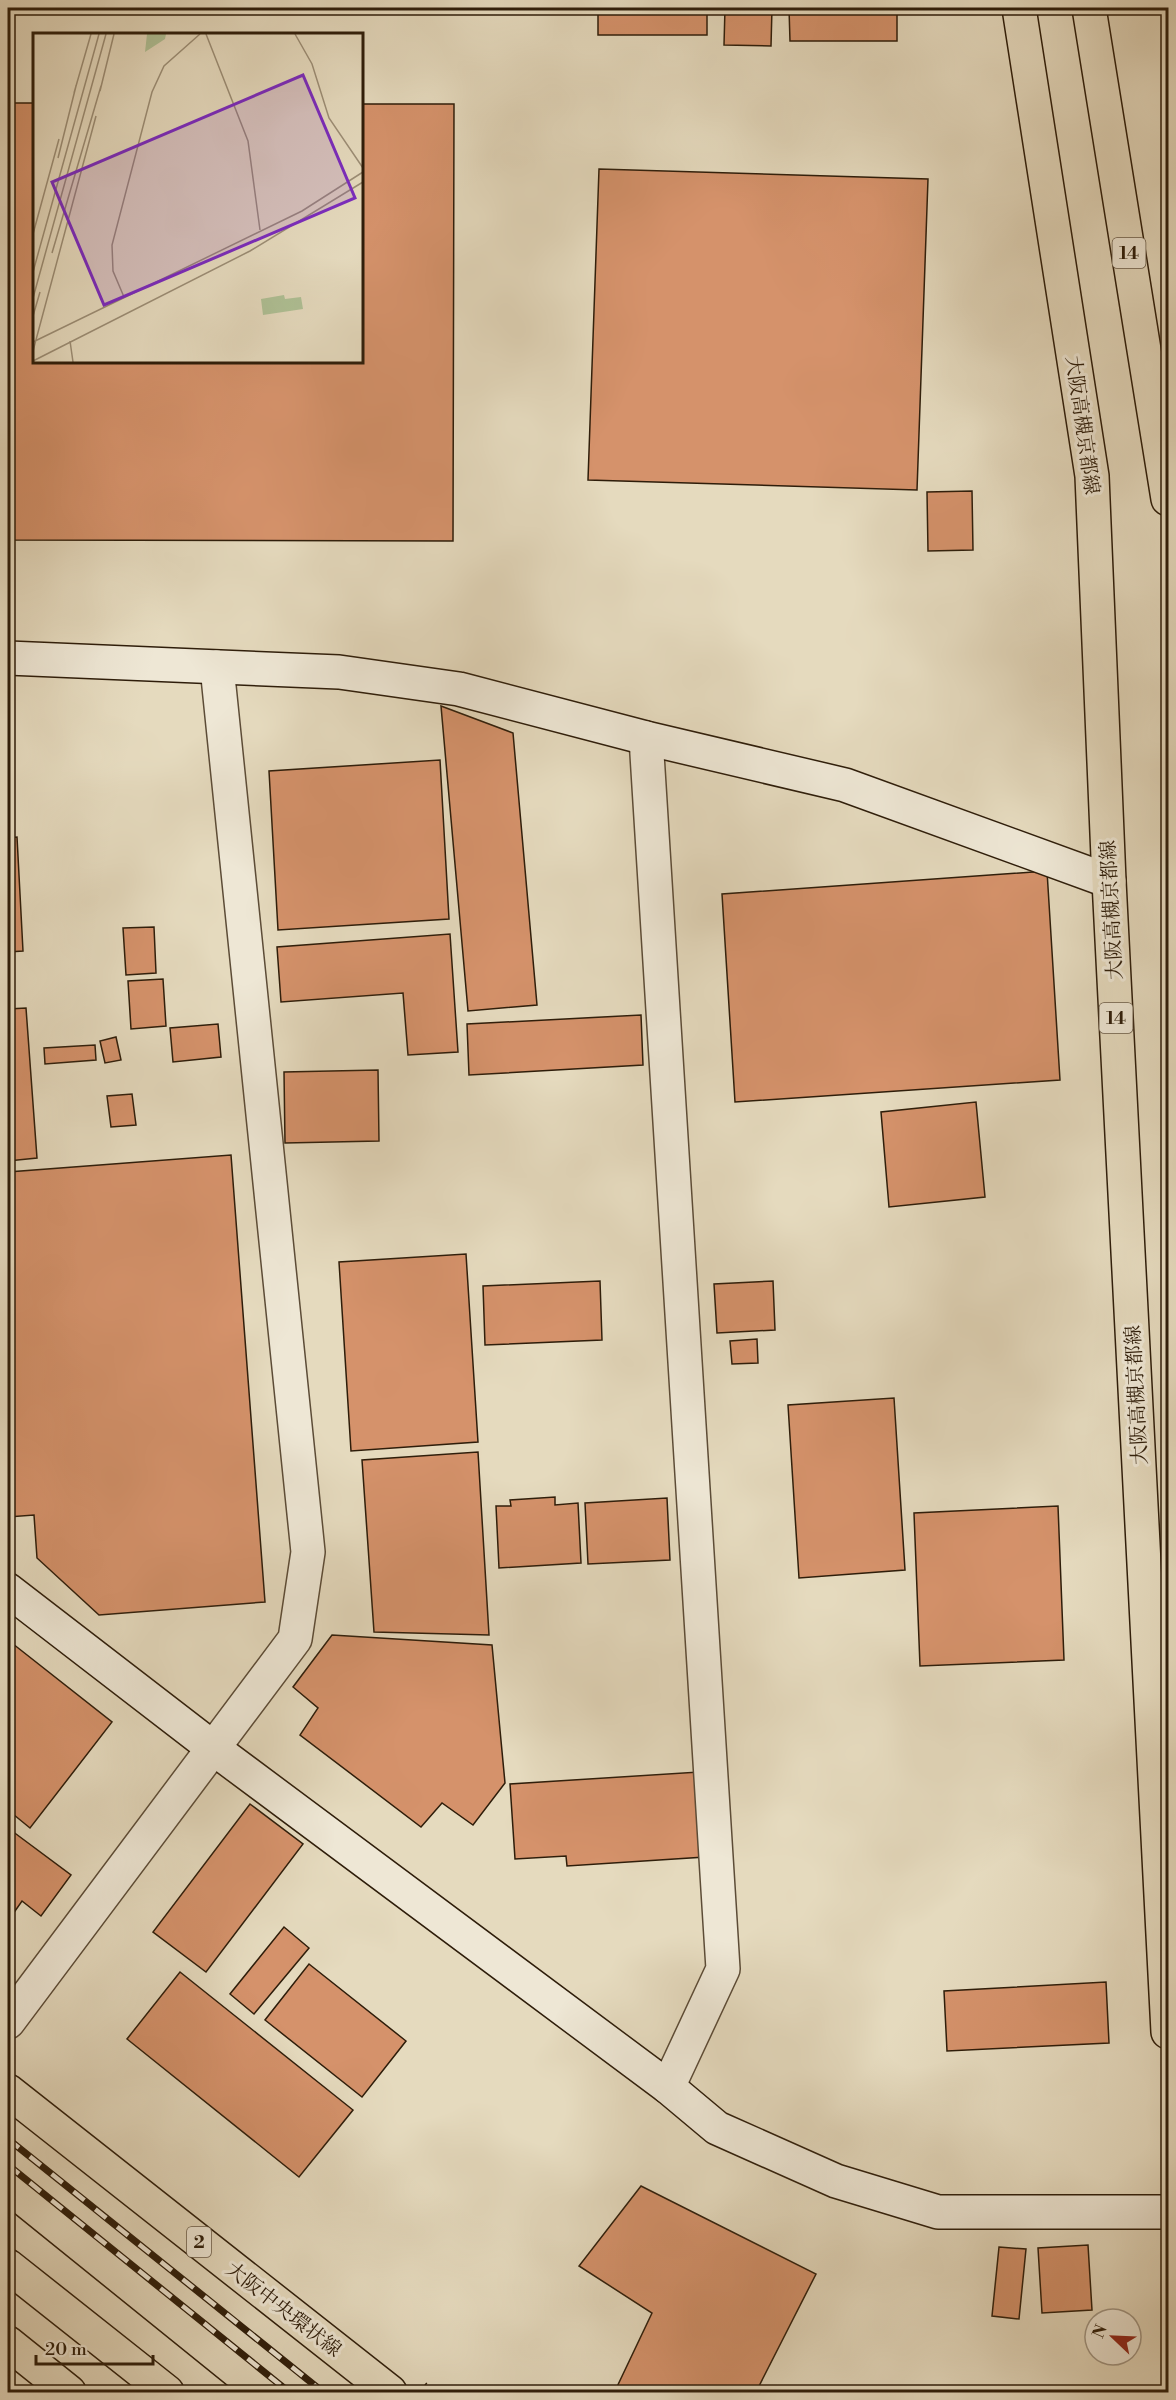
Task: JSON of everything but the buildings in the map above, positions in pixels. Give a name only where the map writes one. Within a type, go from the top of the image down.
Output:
[{"type":"main road","name":"大阪高槻京都線","points":[[1019,8],[1092,476],[1109,881],[1168,2032]]},
{"type":"main road","name":"14","points":[[1089,8],[1167,480]]},
{"type":"main road","name":"大阪中央環状線","points":[[8,2091],[390,2392]]},
{"type":"main road","points":[[8,2186],[263,2392]]},
{"type":"main road","points":[[8,2266],[167,2392]]},
{"type":"main road","points":[[8,2343],[69,2392]]},
{"type":"street","points":[[8,658],[339,672],[459,689],[646,738],[845,785],[1109,881]]},
{"type":"street","points":[[8,2022],[295,1639],[308,1552],[217,667]]},
{"type":"street","points":[[646,738],[723,1970],[668,2087]]},
{"type":"street","points":[[8,1590],[213,1748],[668,2087],[717,2128],[836,2181],[938,2212],[1168,2212]]},
{"type":"railway","points":[[8,2139],[323,2392]]},
{"type":"railway","points":[[8,2165],[289,2392]]}]
